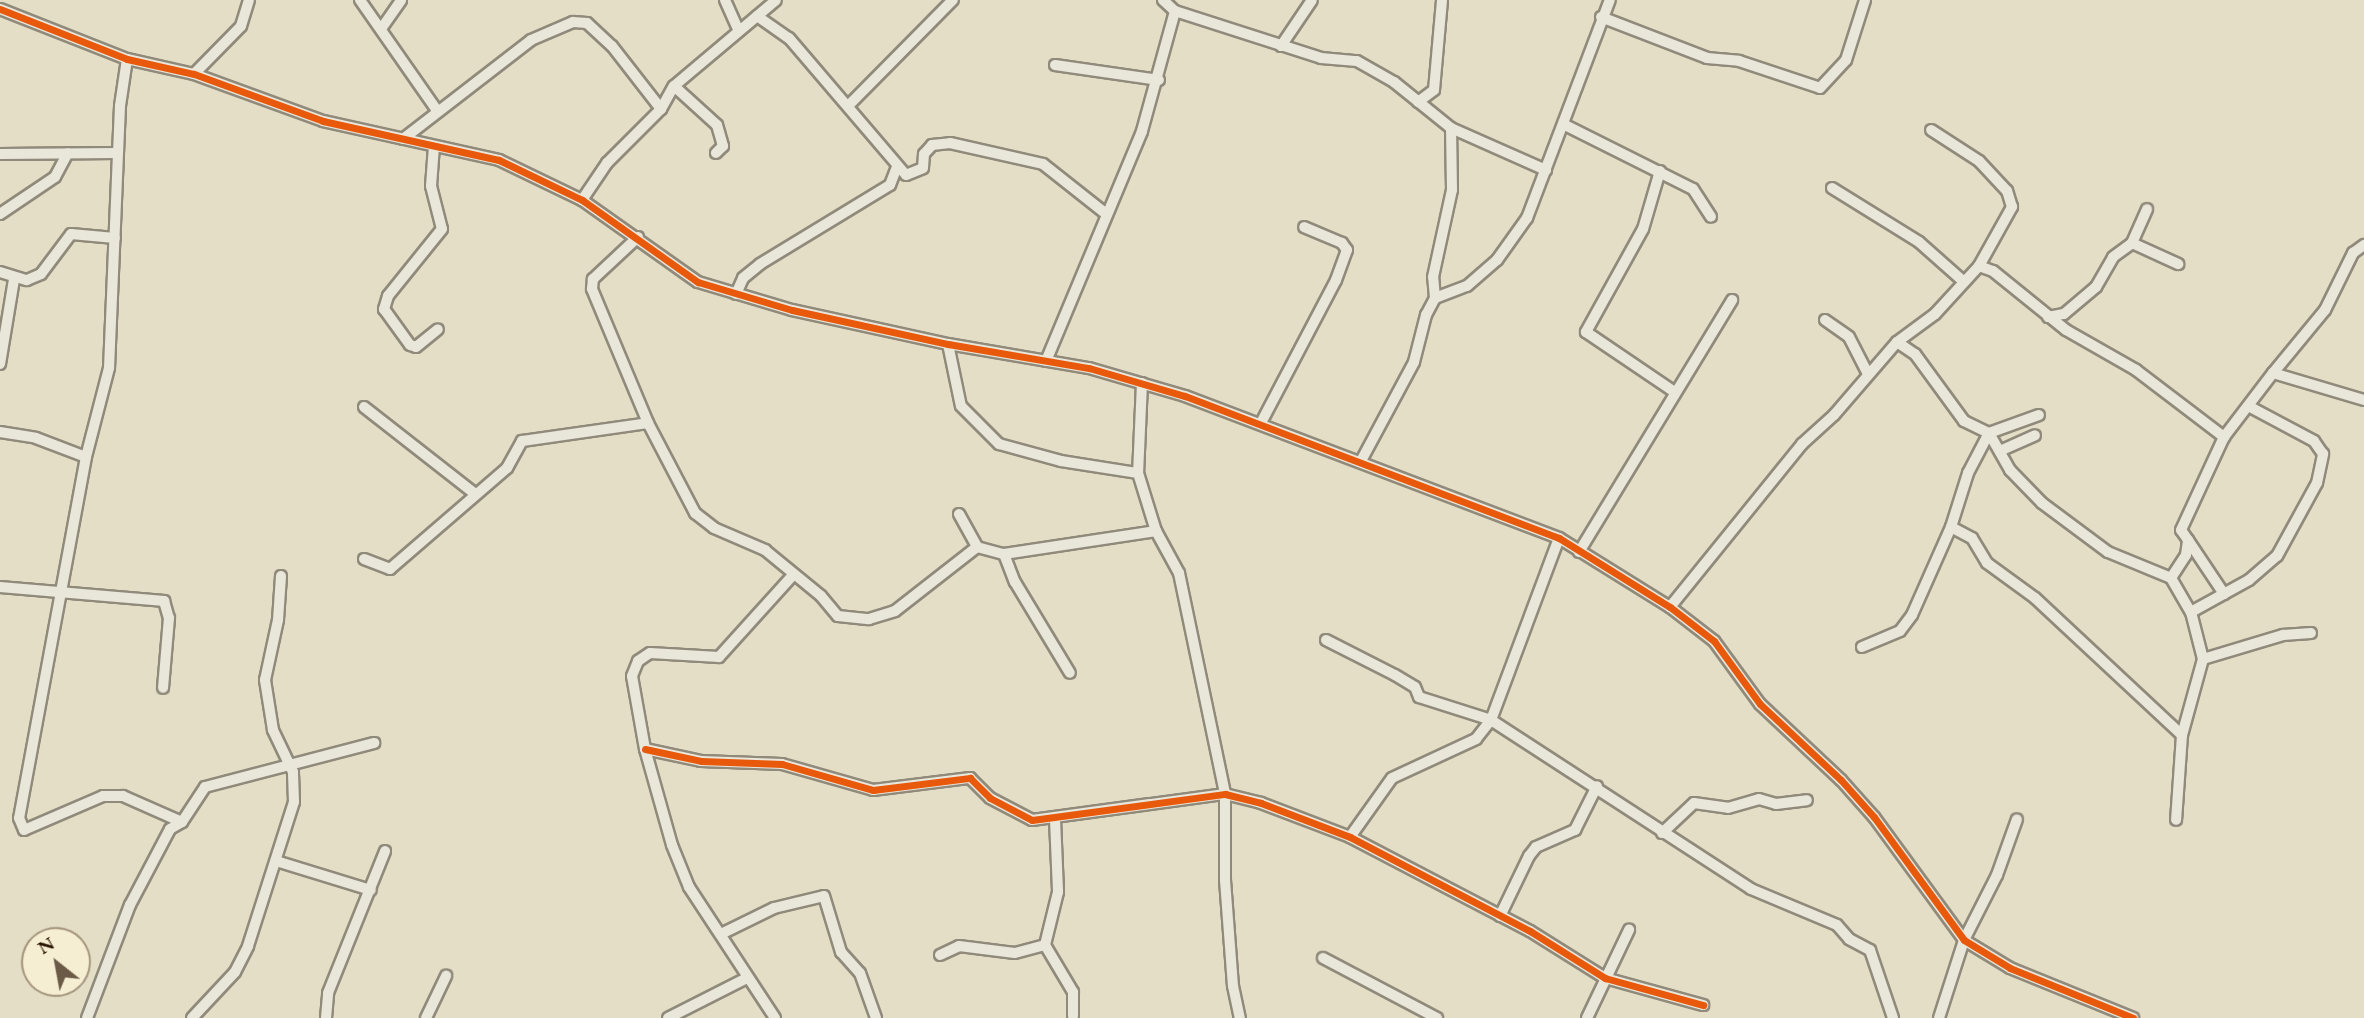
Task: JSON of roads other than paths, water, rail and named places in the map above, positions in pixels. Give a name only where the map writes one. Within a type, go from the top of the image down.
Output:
[{"type":"street","points":[[194,74],[241,26],[249,0]]},
{"type":"street","points":[[360,0],[436,109]]},
{"type":"street","points":[[381,29],[401,0]]},
{"type":"street","points":[[724,0],[738,29]]},
{"type":"street","points":[[582,200],[607,163],[661,109],[674,86],[738,29],[776,0]]},
{"type":"street","points":[[848,106],[953,0]]},
{"type":"street","points":[[1163,0],[1175,11],[1281,46],[1321,58],[1357,61],[1394,82],[1451,128],[1546,170]]},
{"type":"street","points":[[1281,46],[1311,0]]},
{"type":"street","points":[[1419,102],[1434,90],[1442,0]]},
{"type":"street","points":[[1435,298],[1467,286],[1497,260],[1527,218],[1564,125],[1601,17],[1610,0]]},
{"type":"street","points":[[1601,17],[1707,58],[1739,61],[1820,88],[1846,60],[1865,0]]},
{"type":"street","points":[[0,9],[127,59],[194,74],[323,121],[499,160],[582,200],[638,237],[698,282],[736,295],[948,344],[1045,361],[1142,383],[1262,421],[1559,538],[1670,607],[1714,641],[1760,704],[1841,780],[1964,940],[2010,968],[2133,1018]]},
{"type":"street","points":[[1045,361],[1105,213],[1127,170],[1159,80],[1175,11]]},
{"type":"street","points":[[757,16],[789,38],[906,175],[917,174],[932,145],[950,143],[1043,164],[1105,213]]},
{"type":"street","points":[[403,139],[436,109],[531,40],[573,22],[587,23],[612,46],[661,109]]},
{"type":"street","points":[[127,59],[117,153],[109,368],[86,457],[20,825],[24,830],[32,828],[103,796],[122,796],[182,822]]},
{"type":"street","points":[[1055,65],[1159,80]]},
{"type":"street","points":[[674,86],[717,125],[723,146],[716,153]]},
{"type":"street","points":[[1564,125],[1693,188],[1711,217]]},
{"type":"street","points":[[1361,461],[1414,362],[1435,298],[1433,277],[1452,190],[1451,128]]},
{"type":"street","points":[[1670,607],[1802,443],[1897,342],[1935,314],[1979,266],[2013,201],[1979,160],[1931,130]]},
{"type":"street","points":[[433,146],[431,186],[442,229],[388,296],[384,309],[410,345],[416,347],[438,328]]},
{"type":"street","points":[[0,214],[55,177],[68,153]]},
{"type":"street","points":[[0,154],[117,153]]},
{"type":"street","points":[[736,295],[744,278],[760,264],[890,185],[897,167]]},
{"type":"street","points":[[1660,171],[1643,229],[1586,332],[1673,391]]},
{"type":"street","points":[[1832,188],[1927,248],[1964,282]]},
{"type":"street","points":[[2048,317],[2064,314],[2096,287],[2113,257],[2132,243],[2147,209]]},
{"type":"street","points":[[1262,421],[1336,280],[1347,250],[1342,243],[1304,227]]},
{"type":"street","points":[[0,272],[14,279],[41,274],[71,234],[115,238]]},
{"type":"street","points":[[638,237],[593,279],[592,289],[648,423],[695,513],[714,528],[765,550],[838,616],[869,620],[895,611],[977,547]]},
{"type":"street","points":[[2132,243],[2178,264]]},
{"type":"street","points":[[2224,594],[2181,530],[2224,437],[2325,310],[2353,253],[2364,245]]},
{"type":"street","points":[[1979,266],[1993,271],[2048,317],[2136,370],[2224,437]]},
{"type":"street","points":[[0,364],[14,279]]},
{"type":"street","points":[[1579,552],[1673,391],[1732,300]]},
{"type":"street","points":[[1825,320],[1849,337],[1868,374]]},
{"type":"street","points":[[1897,342],[1915,354],[1964,421],[1989,433],[2002,450],[2010,470],[2042,503],[2108,552],[2171,578],[2191,612],[2203,659],[2182,735],[2176,820]]},
{"type":"street","points":[[948,344],[961,405],[992,440],[1061,461],[1138,473]]},
{"type":"street","points":[[2273,373],[2364,400]]},
{"type":"street","points":[[1142,383],[1138,473],[1156,531],[1179,573],[1192,623],[1225,794],[1226,893],[1233,986],[1240,1018]]},
{"type":"street","points":[[364,407],[474,493]]},
{"type":"street","points":[[2191,612],[2224,594],[2277,556],[2317,483],[2323,454],[2314,441],[2250,407]]},
{"type":"street","points":[[1862,648],[1900,631],[1912,615],[1951,527],[1968,472],[1989,433],[2039,415]]},
{"type":"street","points":[[364,559],[390,569],[474,493],[507,468],[522,441],[648,423]]},
{"type":"street","points":[[0,432],[36,438],[86,457]]},
{"type":"street","points":[[2002,450],[2035,435]]},
{"type":"street","points":[[959,514],[977,547],[1004,554],[1156,531]]},
{"type":"street","points":[[1951,527],[1972,537],[1987,563],[2035,598],[2182,735]]},
{"type":"street","points":[[1350,837],[1392,778],[1476,739],[1491,720],[1559,538]]},
{"type":"street","points":[[2171,578],[2186,555],[2188,540]]},
{"type":"street","points":[[1004,554],[1015,582],[1070,673]]},
{"type":"street","points":[[775,1018],[689,887],[672,845],[645,749],[634,707],[632,676],[638,661],[650,653],[680,652],[719,657],[793,575]]},
{"type":"street","points":[[192,1018],[235,972],[294,802],[293,772],[286,764],[273,730],[265,680],[278,620],[282,576]]},
{"type":"street","points":[[0,587],[164,601],[169,618],[163,688]]},
{"type":"street","points":[[2203,659],[2283,635],[2311,633]]},
{"type":"street","points":[[1326,640],[1415,687],[1419,696],[1491,720],[1597,786],[1662,833],[1751,889],[1837,925],[1849,939],[1870,950],[1893,1018]]},
{"type":"street","points":[[87,1018],[130,905],[170,830],[182,822],[205,787],[374,743]]},
{"type":"street","points":[[645,749],[701,761],[782,764],[873,790],[970,778],[990,799],[1025,818],[1055,819],[1225,794],[1261,803],[1350,837],[1500,916],[1605,978],[1703,1005]]},
{"type":"street","points":[[1500,916],[1529,856],[1536,847],[1575,830],[1597,786]]},
{"type":"street","points":[[1662,833],[1694,803],[1728,808],[1754,800],[1776,804],[1807,800]]},
{"type":"street","points":[[1055,819],[1058,892],[1045,945],[1073,992],[1072,1017]]},
{"type":"street","points":[[1940,1018],[1964,940],[1997,875],[2017,820]]},
{"type":"street","points":[[326,1018],[328,993],[385,851]]},
{"type":"street","points":[[275,861],[370,890]]},
{"type":"street","points":[[721,934],[774,908],[824,896],[841,951],[860,973],[876,1018]]},
{"type":"street","points":[[1587,1018],[1629,930]]},
{"type":"street","points":[[940,955],[958,946],[1015,953],[1045,945]]},
{"type":"street","points":[[1323,958],[1437,1018]]},
{"type":"street","points":[[426,1018],[446,976]]},
{"type":"street","points":[[668,1018],[747,978]]}]
